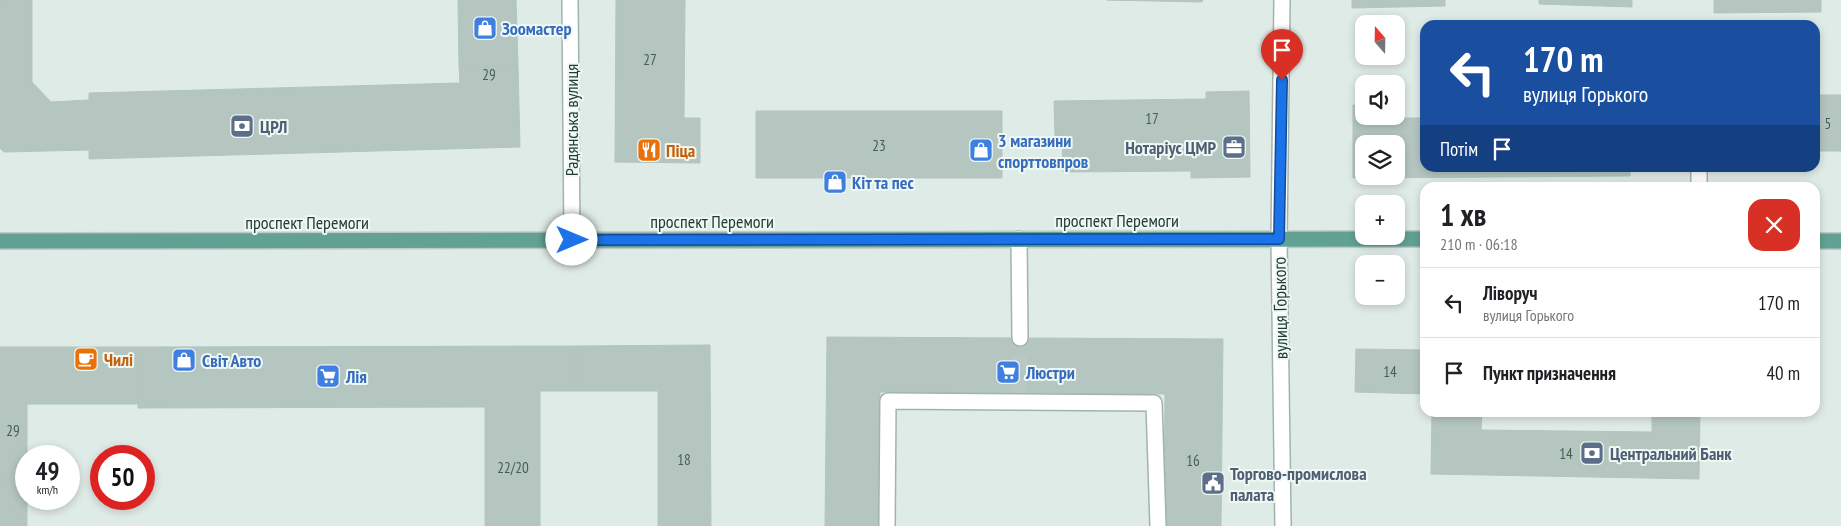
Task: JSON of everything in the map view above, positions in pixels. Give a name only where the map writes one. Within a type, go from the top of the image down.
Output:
[{"type":"main road","name":"проспект Перемоги","points":[[0,241],[1420,239]]},
{"type":"main road","points":[[1820,241],[1841,241]]},
{"type":"street","name":"Радянська вулиця","points":[[570,0],[572,240]]},
{"type":"street","name":"вулиця Горького","points":[[1282,0],[1279,239],[1282,526]]},
{"type":"street","points":[[1019,239],[1020,338]]},
{"type":"street","points":[[887,526],[888,402],[1019,398],[1154,403],[1158,526]]},
{"type":"building","points":[[0,0],[32,0],[32,82],[51,102],[89,100],[89,93],[460,83],[459,66],[518,65],[520,147],[89,159],[89,150],[4,152],[0,148]]},
{"type":"building","points":[[458,0],[516,0],[518,65],[459,66]]},
{"type":"building","points":[[616,0],[685,0],[684,118],[700,118],[700,163],[615,162]]},
{"type":"building","points":[[1107,0],[1203,0],[1202,2]]},
{"type":"building","points":[[1352,0],[1445,0],[1445,6],[1352,8]]},
{"type":"building","points":[[1539,0],[1632,0],[1632,7],[1539,4]]},
{"type":"building","points":[[1714,0],[1821,0],[1821,12],[1714,13]]},
{"type":"building","points":[[1249,91],[1250,177],[1191,178],[1191,171],[1063,172],[1062,136],[1055,136],[1054,101],[1206,99],[1206,92]]},
{"type":"building","points":[[1820,95],[1841,95],[1841,151],[1820,151]]},
{"type":"building","points":[[1353,105],[1355,105],[1355,125],[1405,125],[1405,118],[1420,118],[1420,172],[1630,172],[1630,176],[1405,178],[1405,135],[1355,135],[1355,178],[1353,178]]},
{"type":"building","points":[[756,111],[1002,111],[1002,178],[756,178]]},
{"type":"building","points":[[827,337],[1223,339],[1221,526],[1164,526],[1165,394],[880,392],[879,526],[825,526]]},
{"type":"building","points":[[710,345],[711,526],[658,526],[658,391],[576,391],[576,346]]},
{"type":"building","points":[[576,346],[576,391],[540,391],[540,526],[485,526],[485,407],[138,408],[138,347]]},
{"type":"building","points":[[0,347],[138,347],[138,404],[27,404],[27,445],[15,445],[15,510],[27,510],[27,526],[0,526]]},
{"type":"building","points":[[1356,349],[1420,350],[1420,394],[1355,392]]},
{"type":"building","points":[[1432,417],[1482,417],[1481,430],[1652,432],[1652,417],[1700,417],[1699,479],[1431,474]]},
{"type":"tunnel","points":[[1019,393],[1020,338]]},
{"type":"place","name":"Зоомастер","points":[[485,28]]},
{"type":"place","name":"ЦРЛ","points":[[242,126]]},
{"type":"place","name":"Нотаріус ЦМР","points":[[1234,147]]},
{"type":"place","name":"Піца","points":[[649,150]]},
{"type":"place","name":"3 магазини спорттовпров","points":[[981,150]]},
{"type":"place","name":"Кіт та пес","points":[[835,182]]},
{"type":"place","name":"Чилі","points":[[86,359]]},
{"type":"place","name":"Світ Авто","points":[[184,360]]},
{"type":"place","name":"Люстри","points":[[1008,372]]},
{"type":"place","name":"Лія","points":[[328,376]]},
{"type":"place","name":"Центральний Банк","points":[[1592,453]]},
{"type":"place","name":"Торгово-промислова палата","points":[[1213,483]]},
{"type":"route","points":[[572,240],[1279,239],[1282,80]]}]
